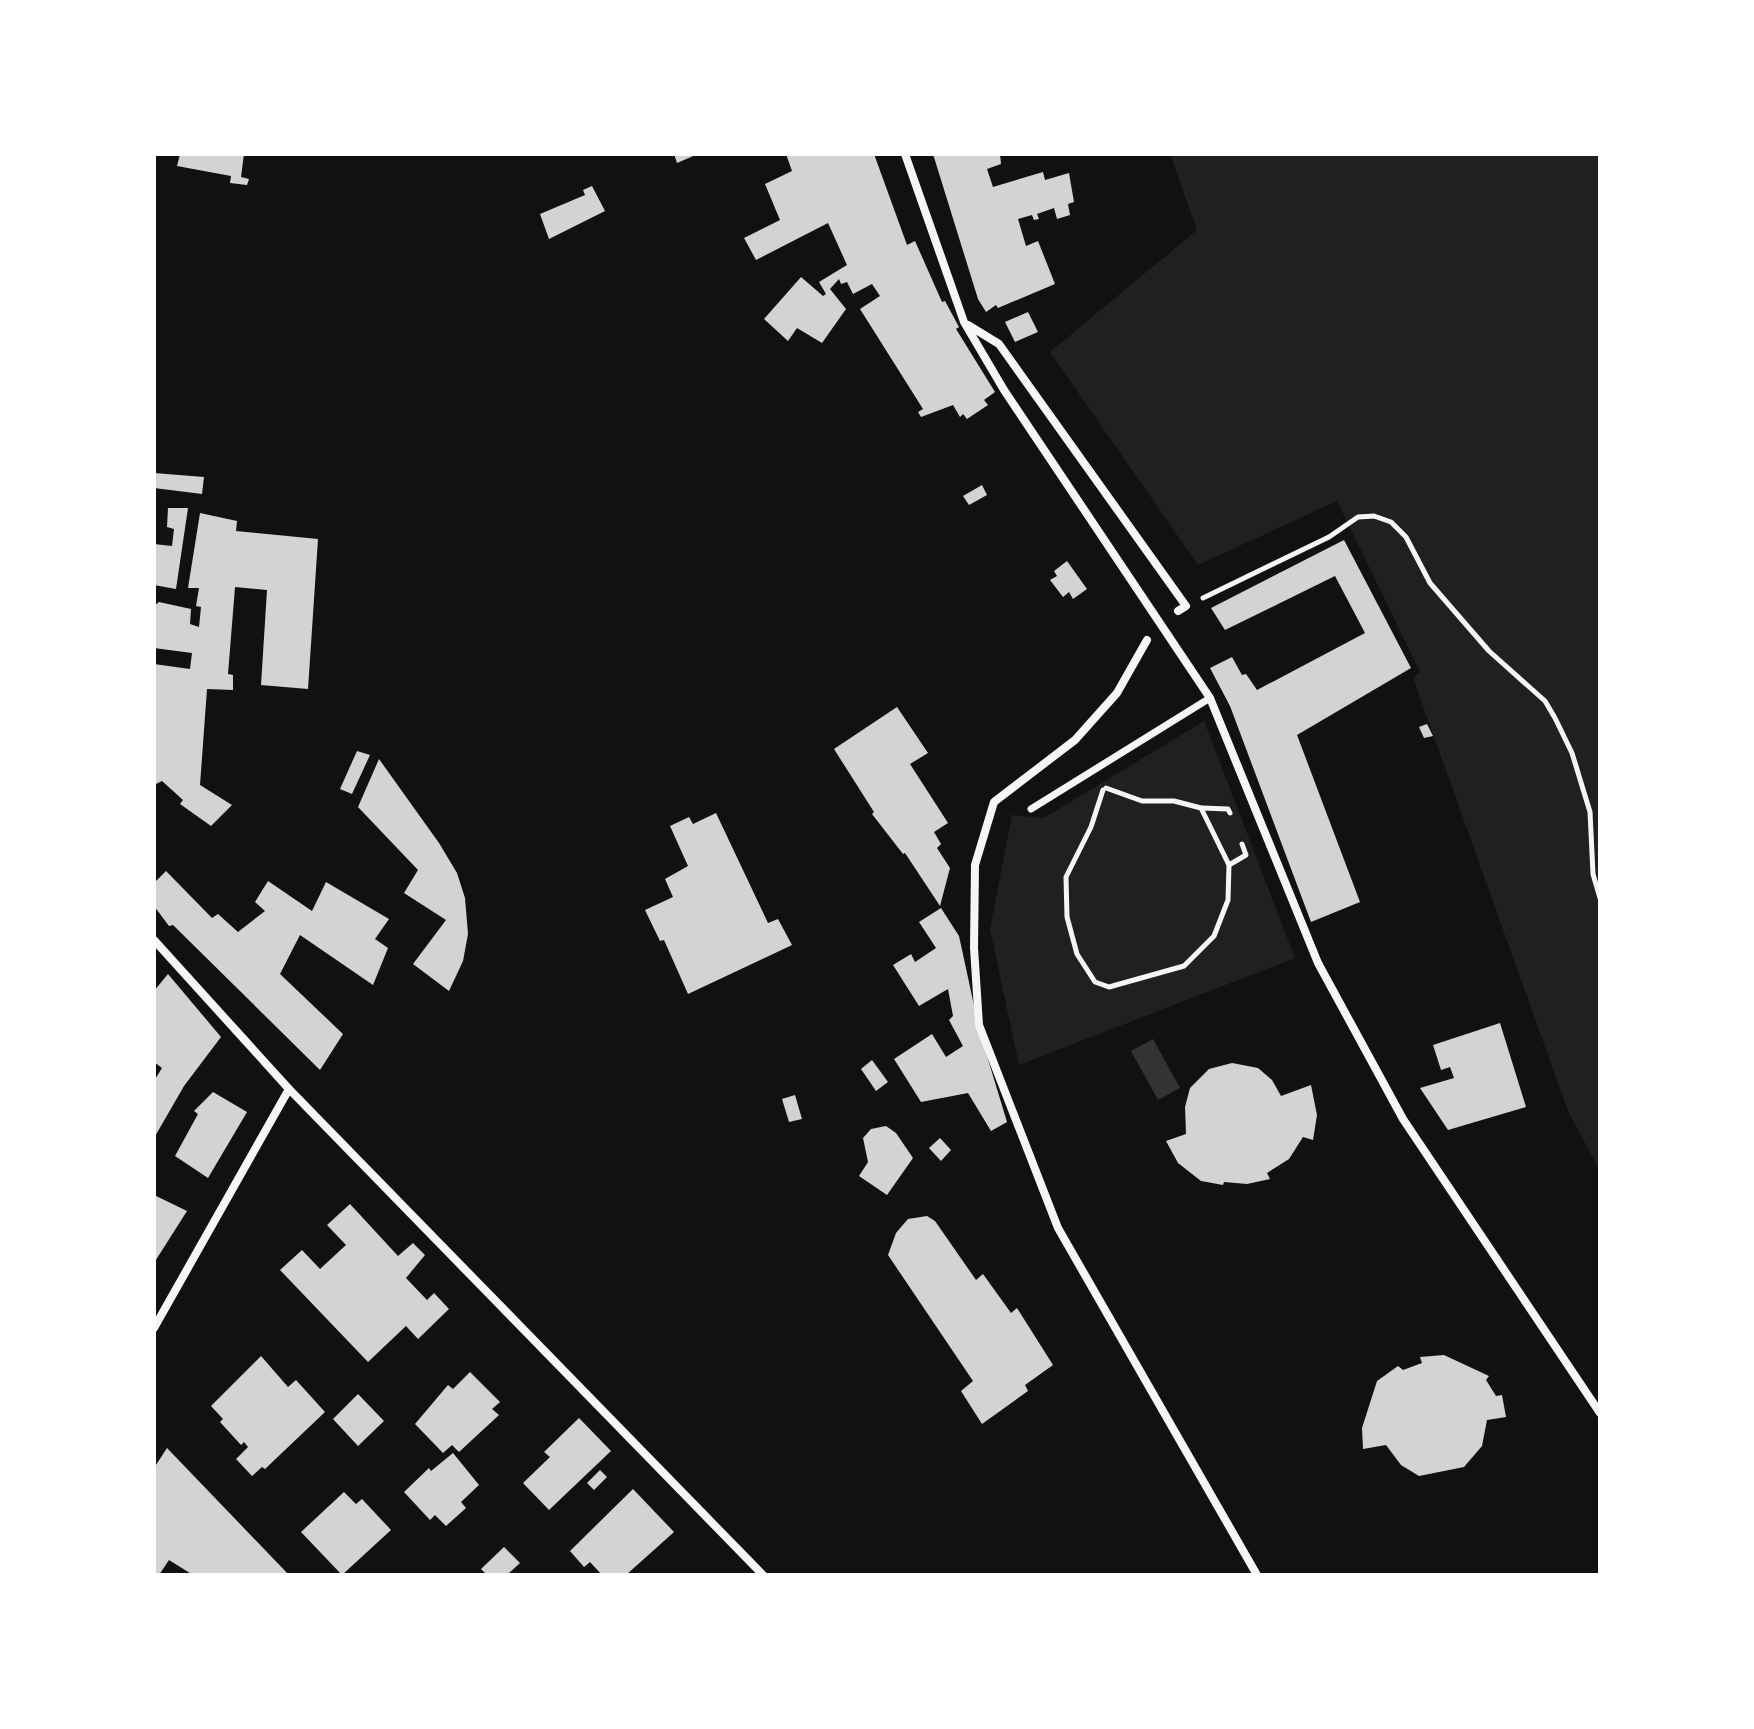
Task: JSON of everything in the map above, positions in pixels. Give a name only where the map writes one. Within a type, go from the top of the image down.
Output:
[{"type":"street","points":[[905,154],[964,322],[1004,390],[1210,698],[1318,963],[1403,1119],[1600,1413]]},
{"type":"street","points":[[964,322],[999,344],[1182,608]]},
{"type":"street","points":[[1147,640],[1117,693],[1075,740],[994,802],[975,865],[974,948],[979,1025],[1058,1228],[1257,1575]]},
{"type":"street","points":[[1031,809],[1210,698]]},
{"type":"street","points":[[154,940],[289,1089],[763,1575]]},
{"type":"street","points":[[154,956],[161,948]]},
{"type":"street","points":[[154,1328],[289,1089]]},
{"type":"path","points":[[1182,608],[1329,537],[1358,517],[1374,516],[1391,522],[1406,537],[1430,583],[1489,651],[1545,701],[1555,718],[1572,753],[1590,812],[1593,874],[1600,898]]},
{"type":"path","points":[[1101,765],[1104,788],[1091,827],[1066,877],[1067,917],[1074,942],[1095,982],[1109,987],[1184,966],[1214,936],[1228,900],[1229,865],[1201,808]]},
{"type":"path","points":[[1104,788],[1142,801],[1174,801],[1201,808],[1228,809]]},
{"type":"path","points":[[1229,865],[1246,855]]},
{"type":"shaded area","points":[[1170,154],[1600,154],[1600,1171],[1568,1111],[1413,678],[1420,672],[1337,501],[1198,565],[1050,352],[1197,230]]},
{"type":"shaded area","points":[[1204,721],[1295,958],[1019,1065],[990,929],[1012,815],[1044,818]]},
{"type":"shaded area","points":[[1153,1039],[1180,1088],[1158,1100],[1131,1051]]},
{"type":"building","points":[[180,154],[244,154],[241,177],[249,179],[247,185],[230,183],[231,176],[177,166]]},
{"type":"building","points":[[674,154],[698,154],[677,163]]},
{"type":"building","points":[[786,154],[874,154],[907,245],[915,241],[942,302],[945,301],[959,327],[956,329],[995,392],[984,400],[988,405],[967,419],[963,414],[960,417],[953,405],[921,417],[918,412],[923,409],[860,309],[880,296],[872,284],[853,294],[847,282],[841,284],[839,279],[830,289],[846,309],[822,343],[797,328],[788,341],[764,319],[801,277],[823,296],[826,294],[819,282],[847,265],[828,223],[756,260],[744,238],[780,220],[765,184],[792,171]]},
{"type":"building","points":[[933,154],[1000,154],[1001,164],[987,169],[993,187],[1043,172],[1045,180],[1069,173],[1074,202],[1068,204],[1070,215],[1057,219],[1054,208],[1037,214],[1039,219],[1034,220],[1032,215],[1018,219],[1026,246],[1038,241],[1055,284],[998,308],[996,305],[986,312],[978,299]]},
{"type":"building","points":[[592,186],[605,211],[549,239],[540,214],[585,195],[583,190]]},
{"type":"building","points":[[1028,312],[1038,332],[1015,342],[1005,322]]},
{"type":"building","points":[[154,473],[204,477],[202,494],[154,488]]},
{"type":"building","points":[[982,485],[987,495],[969,505],[963,496]]},
{"type":"building","points":[[168,508],[188,508],[176,589],[154,585],[154,544],[172,546],[174,529],[167,527]]},
{"type":"building","points":[[200,513],[237,521],[236,531],[318,539],[308,689],[261,685],[267,590],[235,587],[228,674],[233,675],[233,690],[207,689],[200,785],[232,805],[211,826],[180,804],[183,800],[162,781],[154,785],[154,664],[190,669],[192,653],[154,648],[154,606],[159,602],[191,609],[190,624],[199,627],[201,607],[196,606],[199,588],[188,588]]},
{"type":"building","points":[[1344,540],[1411,668],[1297,735],[1360,902],[1311,922],[1230,706],[1210,668],[1232,657],[1242,675],[1246,674],[1257,690],[1365,633],[1335,576],[1225,630],[1211,608]]},
{"type":"building","points":[[1067,561],[1087,589],[1073,599],[1069,592],[1063,597],[1050,580],[1057,576],[1054,571]]},
{"type":"building","points":[[897,707],[928,753],[910,764],[948,823],[934,832],[941,844],[937,848],[950,868],[940,906],[905,853],[872,814],[874,812],[834,749]]},
{"type":"building","points":[[1427,724],[1433,736],[1424,738],[1419,727]]},
{"type":"building","points":[[357,751],[370,755],[352,794],[340,789]]},
{"type":"building","points":[[379,759],[439,843],[457,873],[465,898],[468,934],[463,961],[449,991],[413,964],[446,920],[404,893],[418,870],[358,807]]},
{"type":"building","points":[[716,813],[768,923],[778,919],[792,945],[688,994],[664,940],[660,941],[645,910],[673,897],[665,879],[688,866],[670,826],[689,817],[693,824]]},
{"type":"building","points":[[166,871],[212,918],[218,914],[238,932],[265,911],[255,902],[268,881],[312,911],[326,882],[389,919],[375,939],[388,948],[373,985],[300,935],[280,974],[343,1034],[320,1070],[173,925],[169,926],[154,906],[154,883]]},
{"type":"building","points":[[941,908],[959,936],[980,1033],[1007,1122],[991,1131],[968,1093],[921,1102],[894,1059],[932,1034],[946,1057],[963,1046],[949,1020],[953,1016],[948,989],[919,1006],[893,965],[911,954],[915,962],[936,948],[919,922]]},
{"type":"building","points":[[168,974],[221,1037],[184,1086],[154,1138],[154,1081],[162,1068],[154,1062],[154,991]]},
{"type":"building","points":[[1500,1023],[1526,1107],[1448,1130],[1420,1088],[1454,1078],[1450,1067],[1441,1070],[1433,1045]]},
{"type":"building","points":[[872,1060],[888,1082],[876,1091],[861,1069]]},
{"type":"building","points":[[1232,1063],[1258,1068],[1272,1080],[1281,1096],[1311,1085],[1317,1115],[1313,1140],[1303,1137],[1289,1159],[1267,1173],[1270,1179],[1247,1184],[1224,1182],[1223,1185],[1201,1181],[1178,1163],[1166,1141],[1186,1134],[1185,1107],[1190,1088],[1209,1069]]},
{"type":"building","points":[[213,1092],[247,1112],[208,1178],[175,1156],[198,1114],[194,1111]]},
{"type":"building","points":[[795,1095],[802,1119],[789,1122],[782,1099]]},
{"type":"building","points":[[886,1126],[896,1133],[913,1158],[887,1195],[859,1176],[868,1162],[863,1138],[871,1129]]},
{"type":"building","points":[[940,1138],[951,1150],[941,1161],[929,1148]]},
{"type":"building","points":[[154,1195],[187,1211],[154,1263]]},
{"type":"building","points":[[350,1204],[398,1256],[413,1243],[425,1255],[406,1278],[427,1300],[434,1293],[449,1309],[418,1339],[406,1326],[368,1362],[280,1270],[302,1250],[320,1269],[346,1245],[327,1225]]},
{"type":"building","points":[[927,1216],[935,1221],[976,1280],[983,1274],[1011,1313],[1017,1308],[1053,1365],[1025,1385],[1028,1391],[982,1424],[961,1391],[973,1381],[888,1255],[896,1233],[908,1219]]},
{"type":"building","points":[[1444,1355],[1489,1376],[1486,1380],[1496,1396],[1502,1395],[1506,1417],[1487,1420],[1482,1446],[1464,1467],[1419,1476],[1401,1465],[1386,1445],[1363,1449],[1362,1428],[1377,1381],[1398,1366],[1403,1370],[1422,1363],[1420,1357]]},
{"type":"building","points":[[261,1356],[288,1387],[296,1380],[325,1412],[265,1469],[262,1467],[252,1476],[236,1459],[248,1447],[244,1442],[241,1445],[220,1422],[223,1419],[211,1406]]},
{"type":"building","points":[[470,1372],[500,1402],[492,1409],[499,1415],[459,1452],[452,1445],[443,1453],[415,1424],[448,1385],[453,1389]]},
{"type":"building","points":[[358,1394],[384,1421],[358,1446],[333,1419]]},
{"type":"building","points":[[579,1418],[611,1451],[549,1510],[523,1483],[550,1457],[544,1452]]},
{"type":"building","points":[[167,1448],[289,1575],[193,1575],[169,1560],[159,1575],[154,1575],[154,1468]]},
{"type":"building","points":[[453,1453],[479,1485],[461,1502],[466,1508],[446,1526],[435,1515],[430,1520],[404,1492],[429,1468],[431,1471]]},
{"type":"building","points":[[600,1470],[607,1477],[594,1490],[587,1483]]},
{"type":"building","points":[[633,1489],[674,1532],[626,1575],[602,1575],[590,1562],[584,1567],[570,1551]]},
{"type":"building","points":[[344,1492],[356,1504],[362,1499],[391,1530],[342,1575],[301,1532]]},
{"type":"building","points":[[504,1547],[520,1563],[507,1575],[487,1575],[481,1569]]}]
